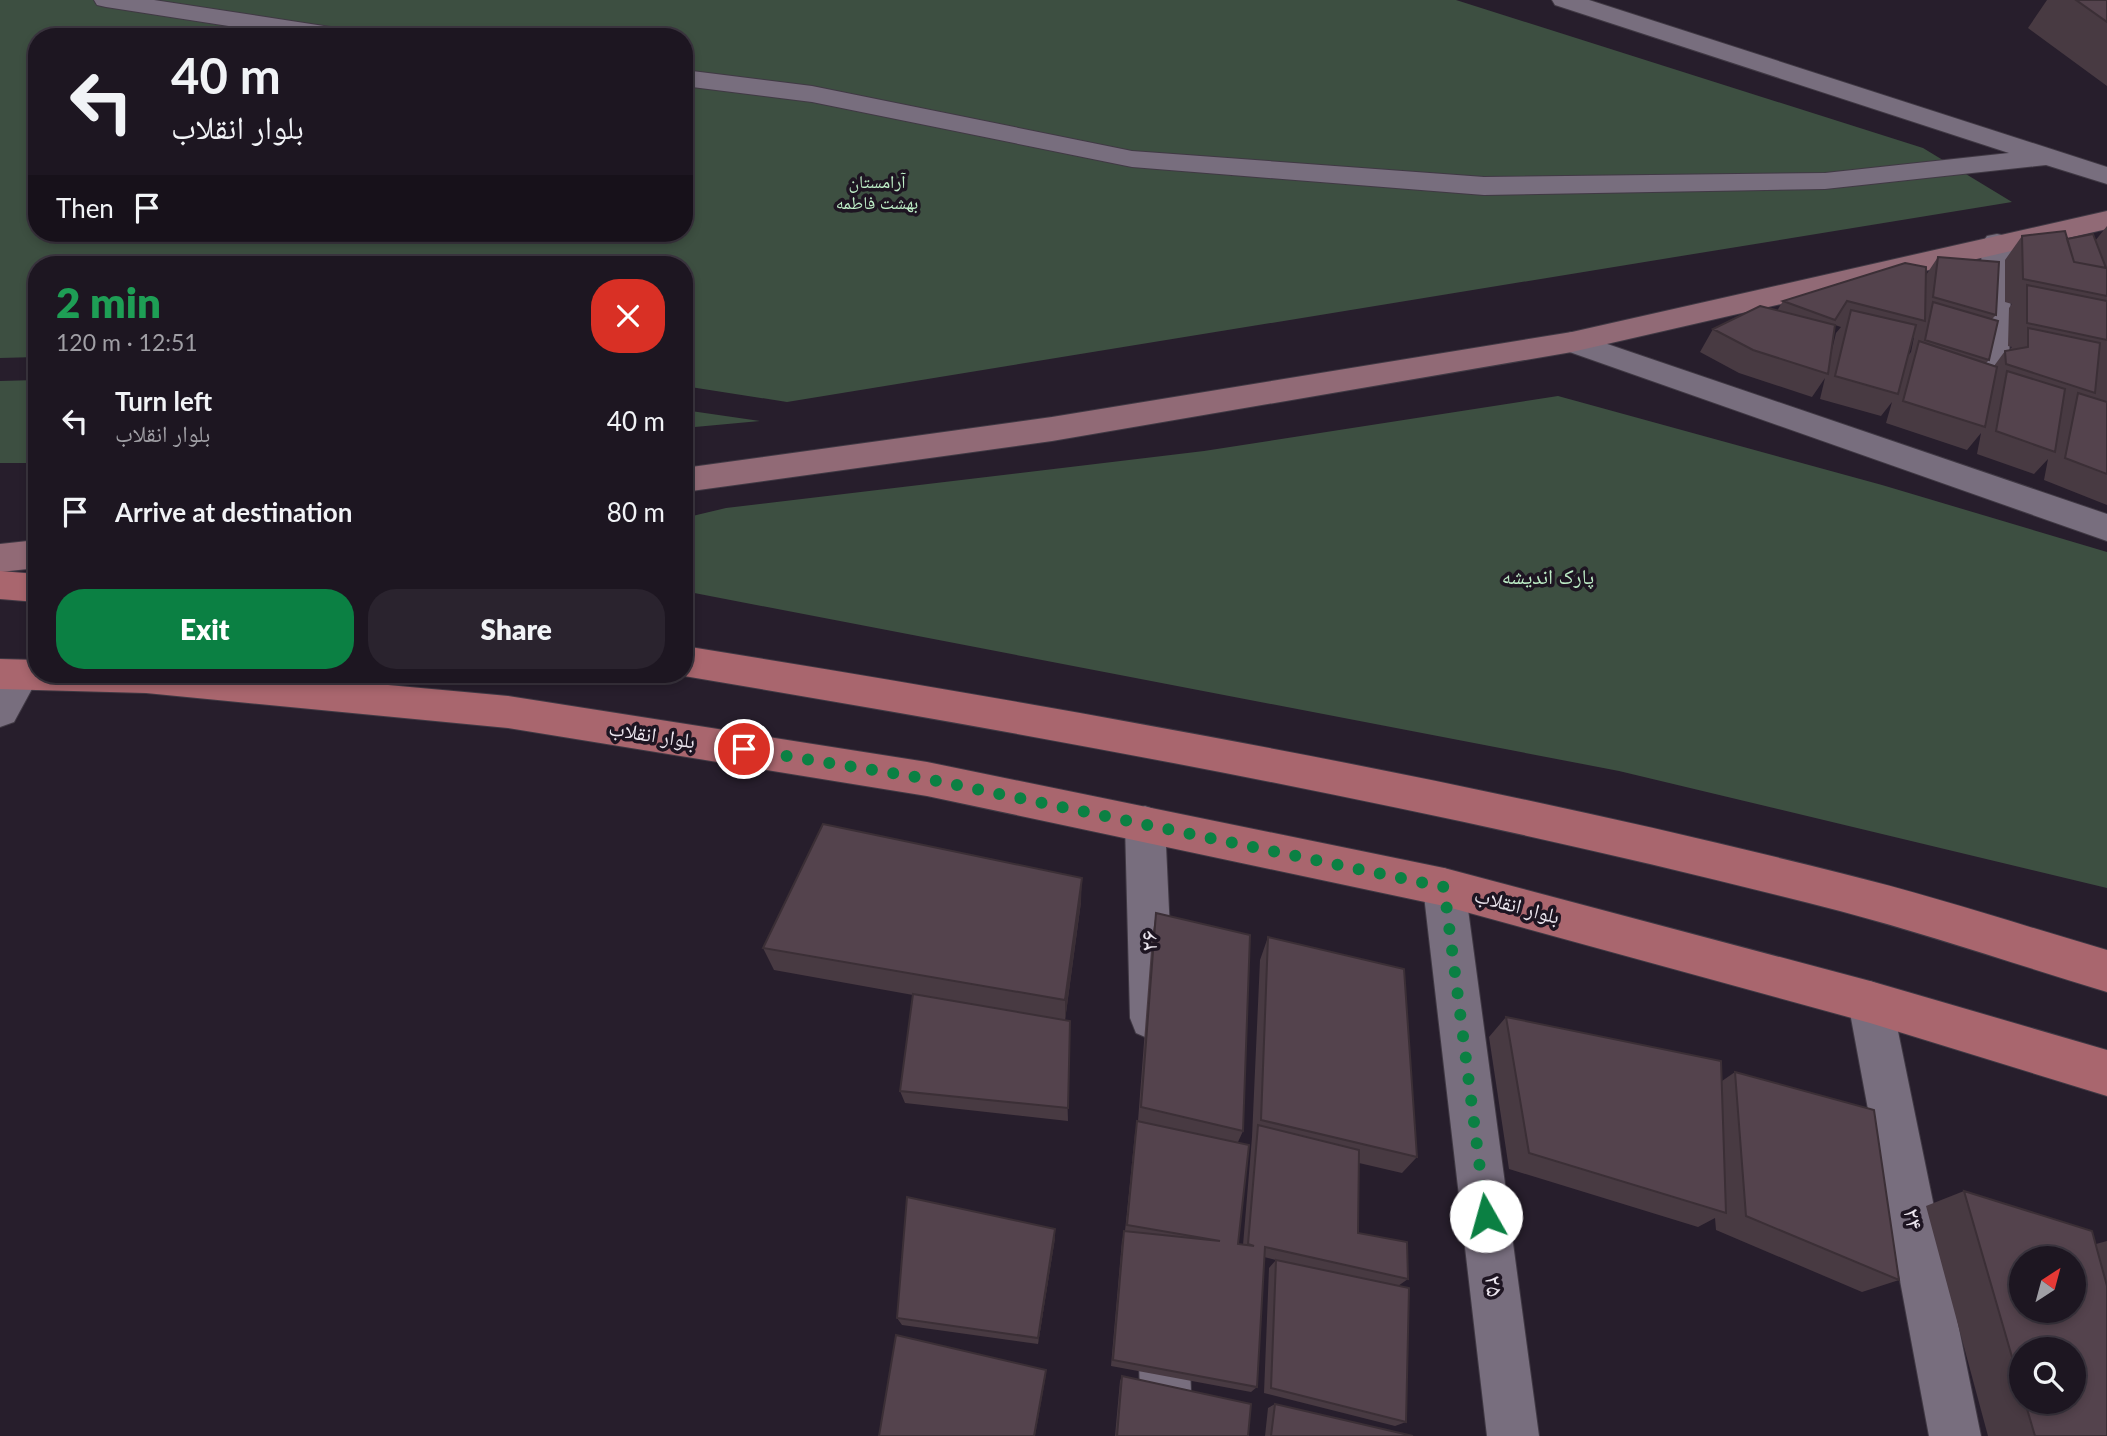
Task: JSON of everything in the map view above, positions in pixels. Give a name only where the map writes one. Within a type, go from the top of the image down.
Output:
[{"type":"main road","points":[[0,585],[28,588]]},
{"type":"main road","points":[[693,663],[941,703],[1461,803],[1842,892],[2107,971]]},
{"type":"main road","name":"بلوار انقلاب","points":[[10,675],[28,675]]},
{"type":"main road","name":"بلوار انقلاب","points":[[199,683],[508,712],[928,779],[1444,887],[1870,1002],[2107,1073]]},
{"type":"street","points":[[106,0],[291,28]]},
{"type":"street","points":[[1564,0],[2107,176]]},
{"type":"street","points":[[693,79],[812,94],[1132,159],[1484,186],[1825,181],[2048,156]]},
{"type":"street","points":[[693,479],[1052,429],[1572,342],[2107,220]]},
{"type":"street","points":[[1993,365],[1997,243]]},
{"type":"street","points":[[1572,342],[2107,528]]},
{"type":"street","points":[[0,558],[28,555]]},
{"type":"street","points":[[0,711],[10,675]]},
{"type":"street","name":"۲۶","points":[[1145,824],[1153,1060]]},
{"type":"street","name":"۲۵","points":[[1444,887],[1514,1436]]},
{"type":"street","name":"۲۴","points":[[1870,1002],[1955,1436]]},
{"type":"street","points":[[1161,1283],[1167,1436]]},
{"type":"green space","name":"آرامستان بهشت فاطمه","points":[[0,0],[1456,0],[1923,148],[2012,202],[787,402],[693,387],[693,256],[28,256],[28,357],[0,358]]},
{"type":"green space","points":[[28,380],[28,463],[0,463],[0,381]]},
{"type":"green space","name":"پارک اندیشه","points":[[1558,396],[1882,485],[2107,552],[2107,888],[1619,771],[693,593],[693,516],[726,508],[1204,451]]},
{"type":"green space","points":[[693,411],[760,421],[693,427]]},
{"type":"building","points":[[2076,0],[2107,0],[2107,22]]},
{"type":"building","points":[[2065,231],[2074,262],[2107,268],[2107,296],[2023,279],[2022,236]]},
{"type":"building","points":[[2093,234],[2106,268],[2074,262],[2067,239]]},
{"type":"building","points":[[1938,257],[1999,262],[1996,315],[1933,297]]},
{"type":"building","points":[[1905,263],[1926,267],[1925,321],[1847,301],[1835,320],[1783,301]]},
{"type":"building","points":[[2027,285],[2107,301],[2107,340],[2027,323]]},
{"type":"building","points":[[1933,302],[1998,321],[1989,360],[1925,340]]},
{"type":"building","points":[[1760,306],[1835,325],[1828,374],[1753,350],[1713,329]]},
{"type":"building","points":[[1851,310],[1916,325],[1898,394],[1835,376]]},
{"type":"building","points":[[2028,328],[2100,343],[2095,393],[2006,364],[2005,351],[2028,347]]},
{"type":"building","points":[[1919,341],[1997,367],[1985,427],[1903,401]]},
{"type":"building","points":[[2007,371],[2065,389],[2055,452],[1996,431]]},
{"type":"building","points":[[2078,393],[2107,402],[2107,474],[2065,458]]},
{"type":"building","points":[[823,824],[1082,878],[1065,1000],[763,948]]},
{"type":"building","points":[[1156,913],[1250,935],[1243,1131],[1141,1107]]},
{"type":"building","points":[[1268,937],[1404,969],[1417,1157],[1261,1120]]},
{"type":"building","points":[[913,994],[1070,1021],[1068,1108],[900,1091]]},
{"type":"building","points":[[1506,1017],[1721,1061],[1726,1213],[1529,1153]]},
{"type":"building","points":[[1735,1072],[1874,1110],[1899,1280],[1746,1216]]},
{"type":"building","points":[[1137,1121],[1249,1145],[1238,1244],[1254,1246],[1248,1244],[1258,1125],[1359,1150],[1358,1233],[1407,1242],[1408,1279],[1265,1247],[1257,1387],[1113,1360],[1124,1231],[1220,1241],[1127,1225]]},
{"type":"building","points":[[1964,1191],[2092,1231],[2107,1286],[2107,1436],[2035,1436],[2029,1414],[2086,1414],[2086,1337],[2009,1337],[2009,1347]]},
{"type":"building","points":[[907,1197],[1055,1229],[1038,1338],[897,1318]]},
{"type":"building","points":[[1276,1260],[1409,1288],[1406,1422],[1271,1388]]},
{"type":"building","points":[[896,1335],[1046,1370],[1034,1436],[879,1436]]},
{"type":"building","points":[[1122,1376],[1251,1404],[1248,1436],[1117,1436]]},
{"type":"building","points":[[1275,1404],[1413,1436],[1271,1436]]},
{"type":"route","points":[[744,749],[928,779],[1444,887],[1486,1216]]}]
